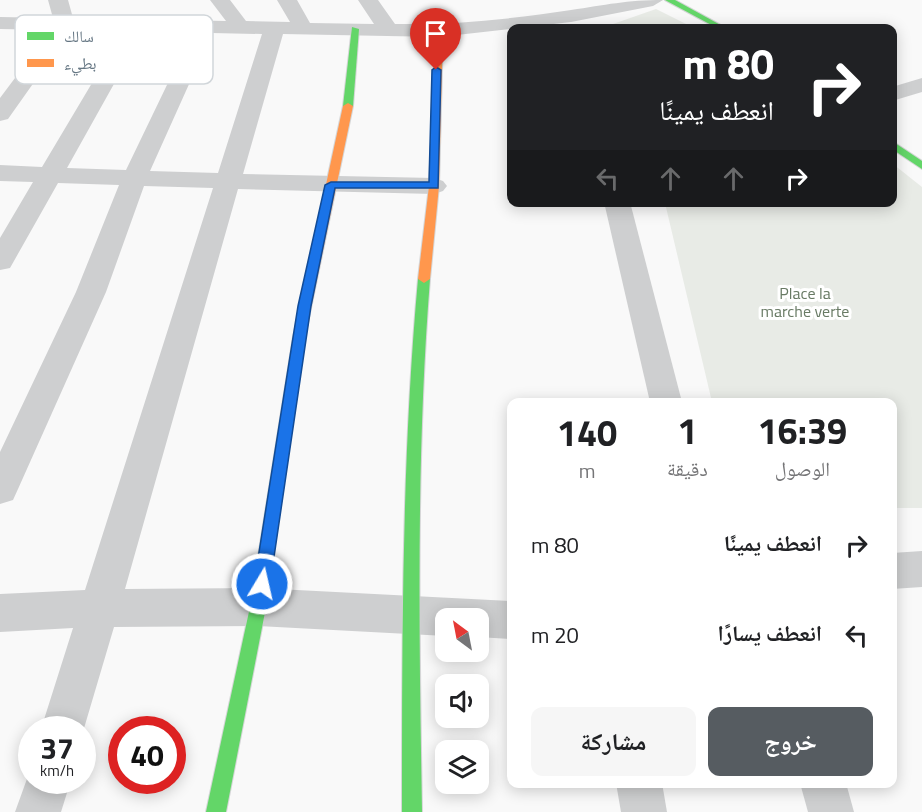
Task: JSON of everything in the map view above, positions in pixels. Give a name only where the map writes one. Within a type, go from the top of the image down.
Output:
[{"type":"street","points":[[58,0],[62,15]]},
{"type":"street","points":[[220,0],[241,28]]},
{"type":"street","points":[[67,716],[227,180],[289,28],[288,0]]},
{"type":"street","points":[[368,0],[388,29]]},
{"type":"street","points":[[536,24],[573,22],[653,0]]},
{"type":"street","points":[[669,0],[714,24]]},
{"type":"street","points":[[488,9],[500,26]]},
{"type":"street","points":[[0,23],[15,23]]},
{"type":"street","points":[[213,28],[439,31],[507,26]]},
{"type":"street","points":[[216,812],[258,607],[304,306],[348,104],[355,29]]},
{"type":"street","points":[[412,812],[411,615],[415,368],[434,186],[439,31]]},
{"type":"street","points":[[0,114],[22,84]]},
{"type":"street","points":[[0,261],[103,84]]},
{"type":"street","points":[[0,489],[91,292],[135,177],[178,84]]},
{"type":"street","points":[[897,92],[922,85]]},
{"type":"street","points":[[897,148],[922,166]]},
{"type":"street","points":[[0,174],[331,185],[434,186]]},
{"type":"street","points":[[618,207],[665,398]]},
{"type":"street","points":[[0,613],[100,608],[258,607],[435,616]]},
{"type":"street","points":[[489,619],[507,620]]},
{"type":"street","points":[[640,788],[644,812]]},
{"type":"street","points":[[825,788],[831,812]]},
{"type":"street","points":[[38,812],[44,794]]},
{"type":"green space","points":[[656,9],[686,24],[613,24]]},
{"type":"green space","name":"Place la marche verte","points":[[897,167],[922,187],[922,508],[897,508],[897,398],[711,398],[666,207],[897,207]]},
{"type":"traffic: fast","points":[[669,0],[714,24]]},
{"type":"traffic: fast","points":[[348,106],[355,29]]},
{"type":"traffic: fast","points":[[897,148],[922,166]]},
{"type":"traffic: fast","points":[[412,812],[412,479],[418,345],[424,279]]},
{"type":"traffic: fast","points":[[216,812],[258,607],[299,337]]},
{"type":"traffic: slow","points":[[424,279],[434,186],[439,31]]},
{"type":"traffic: slow","points":[[299,337],[348,106]]},
{"type":"route","points":[[262,584],[304,306],[331,185],[434,186],[436,70]]}]
